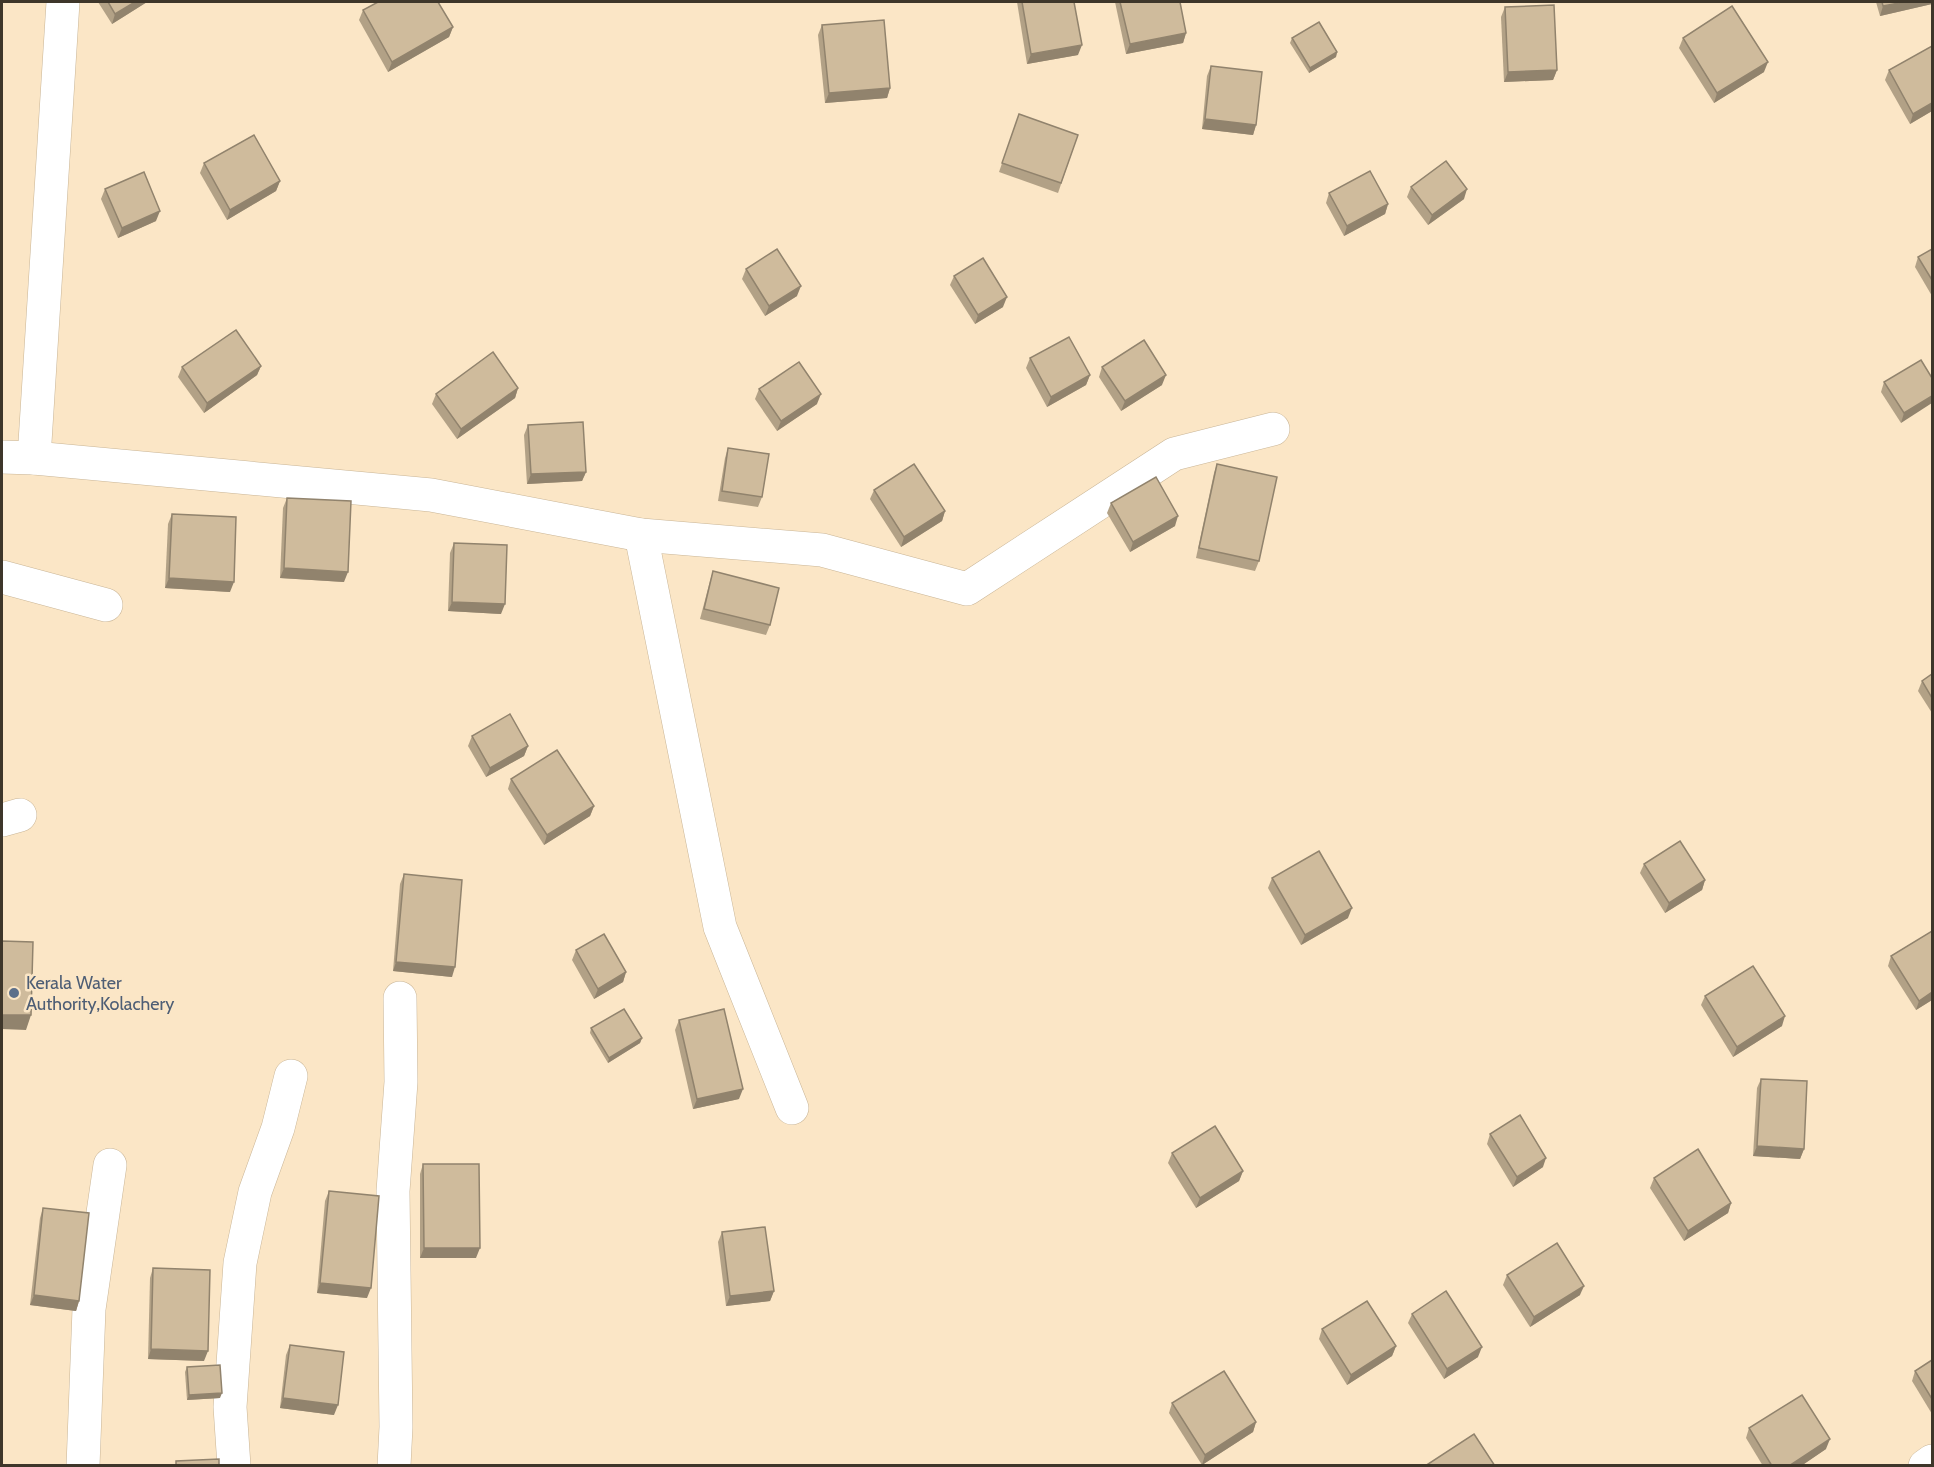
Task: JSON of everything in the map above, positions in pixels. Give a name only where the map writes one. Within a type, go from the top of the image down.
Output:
[{"type":"street","points":[[34,458],[63,2]]},
{"type":"street","points":[[2,457],[34,458],[431,495],[641,535],[822,550],[967,589],[1174,454],[1273,429]]},
{"type":"street","points":[[641,535],[720,927],[792,1108]]},
{"type":"street","points":[[2,577],[106,605]]},
{"type":"street","points":[[394,1466],[396,1427],[393,1191],[401,1082],[400,998]]},
{"type":"street","points":[[234,1466],[231,1407],[240,1263],[255,1192],[278,1128],[291,1076]]},
{"type":"street","points":[[83,1466],[89,1309],[110,1164]]},
{"type":"street","points":[[1925,1466],[1932,1461]]},
{"type":"building","points":[[108,2],[135,2],[115,14]]},
{"type":"building","points":[[378,2],[438,2],[453,27],[392,62],[363,10]]},
{"type":"building","points":[[1022,2],[1074,2],[1082,45],[1031,54]]},
{"type":"building","points":[[1120,2],[1180,2],[1186,33],[1130,44]]},
{"type":"building","points":[[1882,2],[1904,2],[1883,6]]},
{"type":"building","points":[[1554,5],[1557,70],[1508,72],[1505,7]]},
{"type":"building","points":[[1732,6],[1768,62],[1717,93],[1683,38]]},
{"type":"building","points":[[884,20],[890,88],[829,93],[822,25]]},
{"type":"building","points":[[1319,22],[1337,52],[1310,68],[1292,38]]},
{"type":"building","points":[[1932,46],[1932,103],[1913,114],[1889,70]]},
{"type":"building","points":[[1211,66],[1262,72],[1256,125],[1205,119]]},
{"type":"building","points":[[1019,114],[1078,135],[1061,183],[1002,163]]},
{"type":"building","points":[[254,135],[280,181],[230,210],[204,163]]},
{"type":"building","points":[[1446,161],[1467,189],[1432,215],[1411,187]]},
{"type":"building","points":[[1370,171],[1388,204],[1347,226],[1329,193]]},
{"type":"building","points":[[144,172],[160,211],[122,228],[105,189]]},
{"type":"building","points":[[777,249],[801,286],[769,306],[746,269]]},
{"type":"building","points":[[1932,249],[1932,280],[1918,257]]},
{"type":"building","points":[[983,258],[1007,297],[978,315],[954,276]]},
{"type":"building","points":[[236,330],[261,366],[207,403],[182,367]]},
{"type":"building","points":[[1069,337],[1090,375],[1051,397],[1030,358]]},
{"type":"building","points":[[1144,340],[1166,375],[1125,401],[1102,367]]},
{"type":"building","points":[[493,352],[518,388],[461,429],[436,394]]},
{"type":"building","points":[[1921,360],[1932,378],[1932,396],[1904,413],[1884,382]]},
{"type":"building","points":[[799,362],[821,394],[781,421],[759,389]]},
{"type":"building","points":[[583,422],[586,472],[531,474],[528,425]]},
{"type":"building","points":[[728,448],[769,454],[762,497],[722,491]]},
{"type":"building","points":[[914,464],[945,511],[904,537],[874,490]]},
{"type":"building","points":[[1217,464],[1277,477],[1259,561],[1199,548]]},
{"type":"building","points":[[1156,477],[1178,516],[1133,542],[1111,503]]},
{"type":"building","points":[[287,498],[351,501],[348,572],[284,568]]},
{"type":"building","points":[[172,514],[236,517],[234,582],[169,578]]},
{"type":"building","points":[[454,543],[507,545],[505,604],[452,602]]},
{"type":"building","points":[[713,571],[779,588],[770,625],[704,609]]},
{"type":"building","points":[[1932,674],[1932,698],[1922,681]]},
{"type":"building","points":[[510,714],[528,746],[490,768],[472,736]]},
{"type":"building","points":[[557,750],[594,806],[547,835],[511,779]]},
{"type":"building","points":[[1680,841],[1705,880],[1669,903],[1644,864]]},
{"type":"building","points":[[1319,851],[1352,908],[1305,935],[1272,878]]},
{"type":"building","points":[[404,874],[462,880],[455,967],[396,962]]},
{"type":"building","points":[[1932,931],[1932,992],[1919,1001],[1891,956]]},
{"type":"building","points":[[604,934],[626,972],[598,989],[576,950]]},
{"type":"building","name":"Kerala Water Authority,Kolachery","points":[[2,941],[33,942],[31,1015],[2,1015]]},
{"type":"building","points":[[1753,966],[1785,1016],[1737,1047],[1705,996]]},
{"type":"building","points":[[624,1009],[642,1038],[609,1058],[591,1028]]},
{"type":"building","points":[[724,1009],[743,1089],[697,1099],[679,1020]]},
{"type":"building","points":[[1761,1079],[1807,1081],[1804,1149],[1757,1146]]},
{"type":"building","points":[[1520,1115],[1546,1158],[1517,1177],[1490,1134]]},
{"type":"building","points":[[1215,1126],[1243,1171],[1200,1198],[1172,1153]]},
{"type":"building","points":[[1698,1149],[1731,1203],[1688,1231],[1654,1178]]},
{"type":"building","points":[[423,1164],[479,1164],[480,1248],[424,1248]]},
{"type":"building","points":[[329,1191],[379,1196],[371,1288],[320,1283]]},
{"type":"building","points":[[43,1208],[89,1213],[79,1301],[34,1295]]},
{"type":"building","points":[[765,1227],[774,1291],[730,1296],[722,1232]]},
{"type":"building","points":[[1557,1243],[1584,1286],[1534,1317],[1507,1275]]},
{"type":"building","points":[[153,1268],[210,1270],[208,1351],[151,1349]]},
{"type":"building","points":[[1446,1291],[1482,1347],[1447,1369],[1412,1314]]},
{"type":"building","points":[[1367,1301],[1396,1346],[1351,1375],[1322,1329]]},
{"type":"building","points":[[290,1345],[344,1352],[338,1405],[283,1398]]},
{"type":"building","points":[[1932,1360],[1932,1399],[1915,1371]]},
{"type":"building","points":[[220,1365],[222,1393],[189,1395],[187,1367]]},
{"type":"building","points":[[1224,1371],[1256,1422],[1205,1455],[1172,1403]]},
{"type":"building","points":[[1802,1395],[1830,1439],[1789,1466],[1772,1466],[1749,1428]]},
{"type":"building","points":[[1474,1434],[1495,1466],[1425,1466]]},
{"type":"building","points":[[219,1459],[219,1466],[176,1466],[176,1461]]},
{"type":"place","name":"Kerala Water Authority,Kolachery","points":[[14,993]]}]
